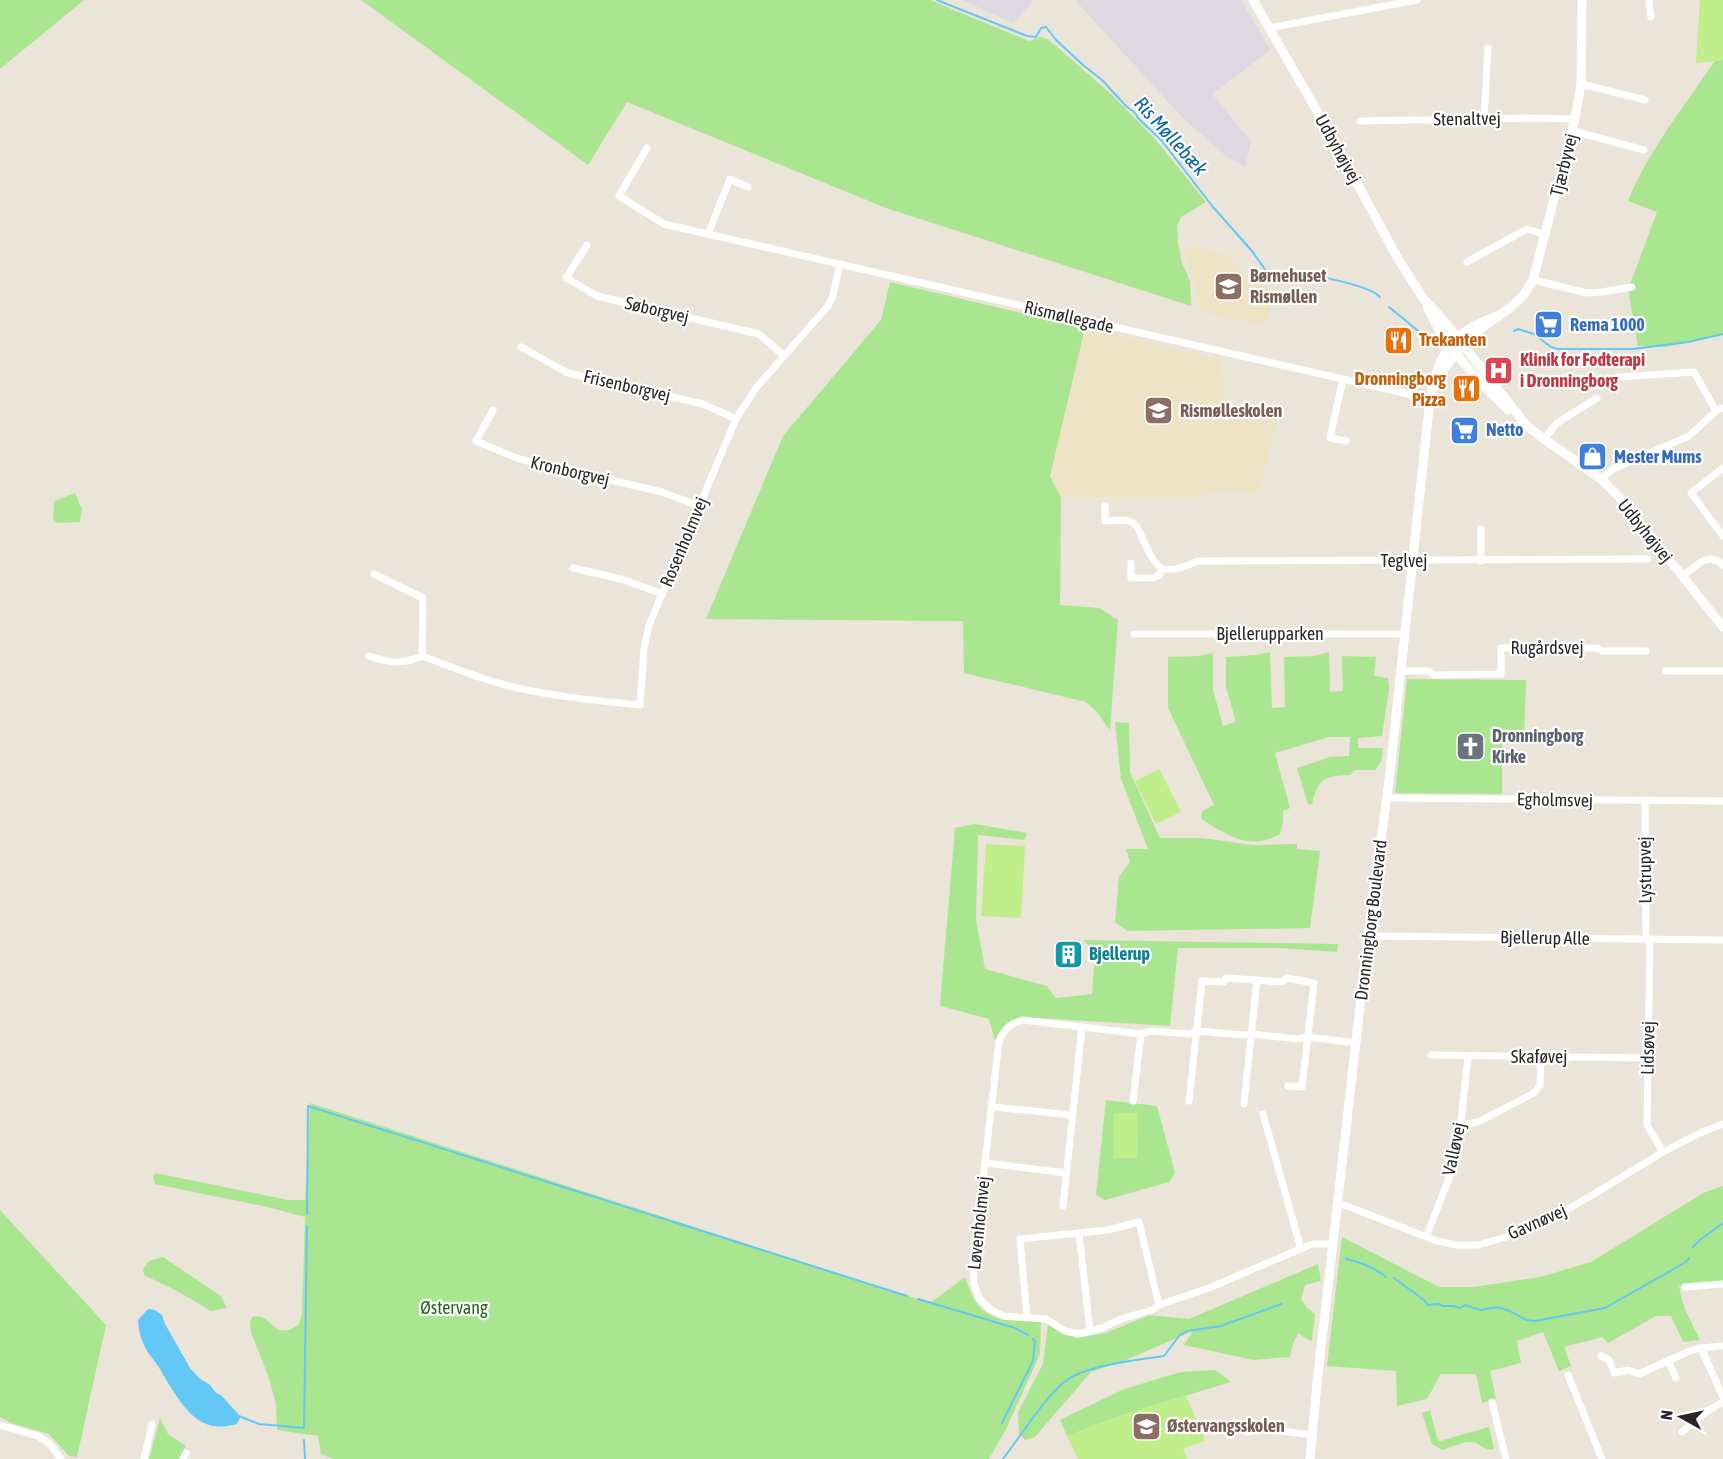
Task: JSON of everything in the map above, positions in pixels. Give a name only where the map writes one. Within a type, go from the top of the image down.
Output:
[{"type":"street","name":"Udbyhøjvej","points":[[1253,0],[1332,137],[1397,257],[1423,298],[1432,318],[1457,345],[1469,368],[1526,425],[1601,479],[1621,499],[1723,627]]},
{"type":"street","points":[[1269,28],[1380,3],[1417,0]]},
{"type":"street","name":"Tjærbyvej","points":[[1457,345],[1523,296],[1533,280],[1573,131],[1581,84],[1582,0]]},
{"type":"street","points":[[1650,0],[1651,17]]},
{"type":"street","points":[[1484,118],[1488,48]]},
{"type":"street","points":[[1581,84],[1645,100]]},
{"type":"street","name":"Stenaltvej","points":[[1360,121],[1484,118],[1575,119]]},
{"type":"street","points":[[1573,131],[1644,150]]},
{"type":"street","name":"Rismøllegade","points":[[647,148],[620,196],[664,224],[1430,399]]},
{"type":"street","points":[[708,234],[730,179],[748,187]]},
{"type":"street","points":[[1467,262],[1527,229],[1546,235]]},
{"type":"street","name":"Søborgvej","points":[[586,245],[566,278],[597,297],[759,334],[783,355]]},
{"type":"street","name":"Rosenholmvej","points":[[422,656],[489,680],[536,692],[640,705],[644,649],[649,625],[736,418],[756,388],[783,355],[828,306],[833,296],[840,264]]},
{"type":"street","points":[[1533,280],[1587,293],[1632,287]]},
{"type":"street","name":"Dronningborg Boulevard","points":[[1310,1459],[1368,936],[1387,798],[1430,399],[1435,381],[1457,345]]},
{"type":"street","name":"Frisenborgvej","points":[[521,347],[568,373],[703,404],[736,418]]},
{"type":"street","points":[[1601,479],[1613,469],[1689,436],[1720,410],[1694,372],[1618,376]]},
{"type":"street","points":[[1343,379],[1330,438],[1346,441]]},
{"type":"street","points":[[1544,439],[1557,423],[1597,398]]},
{"type":"street","name":"Kronborgvej","points":[[493,410],[476,441],[519,459],[662,492],[699,506]]},
{"type":"street","points":[[1723,468],[1691,493],[1723,536]]},
{"type":"street","points":[[1105,506],[1105,521],[1129,521],[1138,527],[1154,561],[1162,569]]},
{"type":"street","points":[[1481,529],[1481,561]]},
{"type":"street","points":[[1682,577],[1705,559],[1713,558],[1723,565]]},
{"type":"street","name":"Teglvej","points":[[1131,563],[1131,578],[1153,578],[1159,575],[1162,569],[1172,571],[1198,561],[1648,559]]},
{"type":"street","points":[[573,568],[621,579],[663,594]]},
{"type":"street","points":[[369,656],[388,663],[411,661],[422,656],[423,598],[374,574]]},
{"type":"street","name":"Bjellerupparken","points":[[1134,634],[1405,634]]},
{"type":"street","name":"Rugårdsvej","points":[[1401,670],[1429,672],[1434,675],[1502,674],[1501,648],[1598,648],[1602,651],[1646,651]]},
{"type":"street","points":[[1665,671],[1723,671]]},
{"type":"street","name":"Egholmsvej","points":[[1387,798],[1723,801]]},
{"type":"street","name":"Lystrupvej","points":[[1645,800],[1648,939]]},
{"type":"street","name":"Bjellerup Alle","points":[[1368,936],[1723,940]]},
{"type":"street","name":"Lidsøvej","points":[[1648,939],[1647,1125],[1663,1152]]},
{"type":"street","points":[[1189,1101],[1202,981],[1224,982],[1226,978],[1282,982],[1287,978],[1314,983],[1302,1087],[1288,1086]]},
{"type":"street","points":[[1244,1104],[1257,980]]},
{"type":"street","name":"Løvenholmvej","points":[[1334,1244],[1312,1244],[1209,1288],[1159,1305],[1152,1310],[1078,1334],[1065,1332],[1046,1319],[1003,1316],[990,1309],[979,1298],[974,1284],[973,1266],[999,1041],[1004,1031],[1012,1024],[1023,1020],[1141,1034],[1150,1031],[1189,1034],[1197,1031],[1298,1039],[1308,1037],[1357,1043]]},
{"type":"street","points":[[1063,1206],[1082,1027]]},
{"type":"street","points":[[1133,1101],[1141,1034]]},
{"type":"street","name":"Skaføvej","points":[[1431,1055],[1647,1058]]},
{"type":"street","name":"Valløvej","points":[[1426,1237],[1454,1166],[1458,1149],[1468,1057]]},
{"type":"street","points":[[1461,1125],[1478,1122],[1534,1093],[1540,1085],[1541,1057]]},
{"type":"street","points":[[993,1107],[1072,1115]]},
{"type":"street","points":[[1263,1114],[1301,1249]]},
{"type":"street","name":"Gavnøvej","points":[[1339,1203],[1426,1237],[1456,1245],[1478,1245],[1506,1237],[1552,1218],[1663,1152],[1723,1124]]},
{"type":"street","name":"Løvenholmvej","points":[[985,1164],[1066,1173]]},
{"type":"street","points":[[1028,1317],[1020,1239],[1108,1230],[1139,1222],[1159,1305]]},
{"type":"street","points":[[1079,1233],[1090,1331]]},
{"type":"street","points":[[1686,1287],[1723,1284]]},
{"type":"street","points":[[1601,1356],[1609,1360],[1614,1373],[1628,1370],[1639,1374],[1692,1350],[1723,1346]]},
{"type":"street","points":[[1682,1432],[1723,1400],[1701,1348]]},
{"type":"street","points":[[1668,1360],[1676,1378]]},
{"type":"street","points":[[1568,1375],[1602,1459]]},
{"type":"street","points":[[1492,1402],[1506,1459]]},
{"type":"street","points":[[144,1459],[153,1424]]},
{"type":"street","points":[[3,1426],[38,1436],[50,1444],[61,1459]]},
{"type":"street","points":[[1247,1432],[1266,1429],[1312,1436]]},
{"type":"shaded area","points":[[962,0],[1034,0],[1013,23]]},
{"type":"shaded area","points":[[1075,0],[1241,0],[1270,50],[1212,94],[1251,142],[1245,167],[1226,156],[1183,118]]},
{"type":"shaded area","name":"Børnehuset Rismøllen","points":[[1195,246],[1229,256],[1238,264],[1245,279],[1275,290],[1265,326],[1201,312],[1194,281],[1184,253]]},
{"type":"shaded area","name":"Rismølleskolen","points":[[1085,328],[1220,359],[1227,408],[1278,415],[1260,492],[1205,491],[1203,498],[1061,498],[1050,476]]},
{"type":"green space","points":[[0,0],[84,0],[0,69]]},
{"type":"green space","points":[[361,0],[930,0],[1029,41],[1041,37],[1048,39],[1111,94],[1155,139],[1206,202],[1181,217],[1177,226],[1182,263],[1190,281],[1191,306],[886,208],[627,102],[588,165]]},
{"type":"green space","points":[[1700,0],[1723,0],[1723,60],[1696,63]]},
{"type":"green space","points":[[1723,60],[1723,335],[1665,347],[1638,346],[1628,290],[1657,212],[1628,201],[1646,164],[1668,129],[1715,61]]},
{"type":"green space","points":[[890,282],[1085,328],[1050,476],[1061,498],[1060,605],[1099,608],[1118,620],[1110,730],[1086,702],[964,673],[963,621],[706,619],[783,436],[881,320]]},
{"type":"green space","points":[[75,493],[82,509],[80,522],[57,523],[53,519],[54,501]]},
{"type":"green space","points":[[1270,652],[1272,708],[1285,707],[1284,657],[1315,656],[1329,652],[1330,692],[1343,691],[1342,656],[1376,657],[1374,676],[1388,678],[1389,689],[1382,736],[1358,738],[1358,748],[1383,748],[1381,762],[1375,770],[1354,770],[1350,775],[1329,777],[1317,788],[1312,804],[1308,805],[1297,768],[1330,757],[1349,756],[1350,737],[1329,737],[1275,753],[1290,808],[1283,811],[1280,834],[1269,839],[1248,841],[1229,835],[1201,819],[1202,811],[1214,805],[1168,708],[1168,657],[1213,653],[1213,690],[1223,726],[1236,722],[1226,687],[1226,657]]},
{"type":"green space","points":[[1407,679],[1526,680],[1524,741],[1502,741],[1502,794],[1395,793]]},
{"type":"green space","points":[[1115,722],[1129,723],[1130,772],[1160,838],[1202,838],[1252,845],[1297,844],[1297,849],[1320,851],[1310,928],[1127,931],[1115,922],[1119,877],[1130,862],[1126,849],[1148,849],[1121,779]]},
{"type":"green space","points":[[1159,769],[1181,812],[1156,824],[1135,781]]},
{"type":"green space","points":[[975,824],[1027,833],[1024,840],[978,835],[976,919],[985,969],[1047,986],[1056,998],[1092,994],[1095,952],[1083,940],[1338,944],[1337,952],[1279,948],[1178,948],[1170,1026],[1022,1017],[1005,1025],[995,1041],[989,1019],[940,1006],[955,828]]},
{"type":"green space","points":[[986,844],[1025,846],[1021,918],[981,916]]},
{"type":"green space","points":[[1106,1100],[1157,1106],[1175,1173],[1169,1182],[1105,1200],[1096,1195]]},
{"type":"green space","name":"Østervang","points":[[310,1103],[930,1303],[965,1277],[974,1299],[987,1313],[1003,1319],[1041,1321],[1040,1354],[1006,1429],[989,1459],[332,1459],[321,1454],[318,1436],[277,1430],[276,1405],[269,1378],[251,1332],[252,1317],[264,1318],[278,1329],[284,1330],[299,1324],[302,1313],[305,1217],[155,1184],[153,1176],[156,1173],[288,1200],[305,1200]]},
{"type":"green space","points":[[1114,1113],[1138,1113],[1137,1158],[1113,1158]]},
{"type":"green space","points":[[1723,1186],[1723,1281],[1679,1286],[1684,1307],[1700,1340],[1683,1342],[1671,1316],[1656,1316],[1608,1343],[1602,1337],[1564,1347],[1571,1366],[1559,1371],[1543,1332],[1517,1341],[1521,1363],[1490,1371],[1496,1399],[1482,1403],[1476,1374],[1441,1374],[1427,1399],[1397,1406],[1396,1371],[1327,1366],[1342,1237],[1439,1287],[1474,1287],[1540,1277],[1591,1262],[1703,1193]]},
{"type":"green space","points":[[0,1210],[106,1325],[77,1457],[69,1456],[49,1434],[11,1423],[0,1417]]},
{"type":"green space","points":[[163,1257],[221,1296],[227,1308],[211,1311],[144,1275],[143,1269],[149,1261]]},
{"type":"green space","points":[[1318,1264],[1321,1281],[1305,1285],[1301,1299],[1306,1307],[1315,1314],[1312,1341],[1299,1333],[1293,1343],[1290,1357],[1253,1360],[1184,1345],[1193,1331],[1126,1360],[1091,1372],[1035,1437],[1025,1440],[1019,1433],[1018,1412],[1043,1364],[1048,1324],[1076,1338],[1106,1333],[1149,1315],[1189,1319]]},
{"type":"green space","points":[[1215,1370],[1231,1382],[1119,1416],[1067,1436],[1060,1420],[1124,1389],[1181,1372]]},
{"type":"green space","name":"Østervangsskolen","points":[[1186,1395],[1205,1441],[1183,1449],[1187,1459],[1078,1459],[1067,1436],[1119,1416]]},
{"type":"green space","points":[[1430,1410],[1437,1438],[1440,1441],[1489,1427],[1494,1449],[1486,1449],[1472,1442],[1442,1450],[1432,1444],[1422,1413]]},
{"type":"green space","points":[[160,1418],[168,1434],[186,1446],[179,1459],[149,1459]]},
{"type":"water","points":[[148,1309],[155,1310],[162,1315],[190,1368],[221,1395],[239,1415],[237,1424],[220,1427],[208,1425],[197,1419],[184,1406],[142,1340],[138,1320]]},
{"type":"waterway","name":"Ris Møllebæk","points":[[937,0],[1027,36],[1036,37],[1041,28],[1046,27],[1056,40],[1102,80],[1162,141],[1269,275],[1282,272],[1318,276],[1349,283],[1380,297]]},
{"type":"waterway","name":"Ris Møllebæk","points":[[1389,307],[1438,347]]},
{"type":"waterway","name":"Ris Møllebæk","points":[[1514,331],[1518,329],[1534,334],[1551,347],[1558,349],[1633,349],[1688,342],[1723,334]]},
{"type":"waterway","points":[[307,1214],[308,1106],[907,1296]]},
{"type":"waterway","points":[[1693,1247],[1723,1223]]},
{"type":"waterway","points":[[239,1416],[259,1424],[304,1428],[307,1226]]},
{"type":"waterway","points":[[1394,1278],[1428,1305],[1439,1304],[1460,1308],[1465,1305],[1481,1310],[1497,1307],[1526,1320],[1535,1321],[1605,1308],[1686,1262],[1689,1258]]},
{"type":"waterway","points":[[1346,1259],[1367,1266],[1386,1277]]},
{"type":"waterway","points":[[918,1299],[1015,1328],[1028,1335]]},
{"type":"waterway","points":[[1003,1459],[1033,1417],[1067,1380],[1087,1370],[1164,1356],[1179,1336],[1187,1331],[1221,1326],[1281,1304]]},
{"type":"waterway","points":[[1002,1423],[1033,1361],[1035,1341],[1033,1339]]},
{"type":"waterway","points":[[304,1440],[305,1459]]},
{"type":"place","name":"Børnehuset Rismøllen","points":[[1229,286]]},
{"type":"place","name":"Rema 1000","points":[[1549,325]]},
{"type":"place","name":"Trekanten","points":[[1398,340]]},
{"type":"place","name":"Klinik for Fodterapi i Dronningborg","points":[[1499,370]]},
{"type":"place","name":"Dronningborg Pizza","points":[[1467,389]]},
{"type":"place","name":"Rismølleskolen","points":[[1159,411]]},
{"type":"place","name":"Netto","points":[[1465,430]]},
{"type":"place","name":"Mester Mums","points":[[1593,457]]},
{"type":"place","name":"Dronningborg Kirke","points":[[1471,746]]},
{"type":"place","name":"Bjellerup","points":[[1068,954]]},
{"type":"place","name":"Østervangsskolen","points":[[1146,1426]]}]
